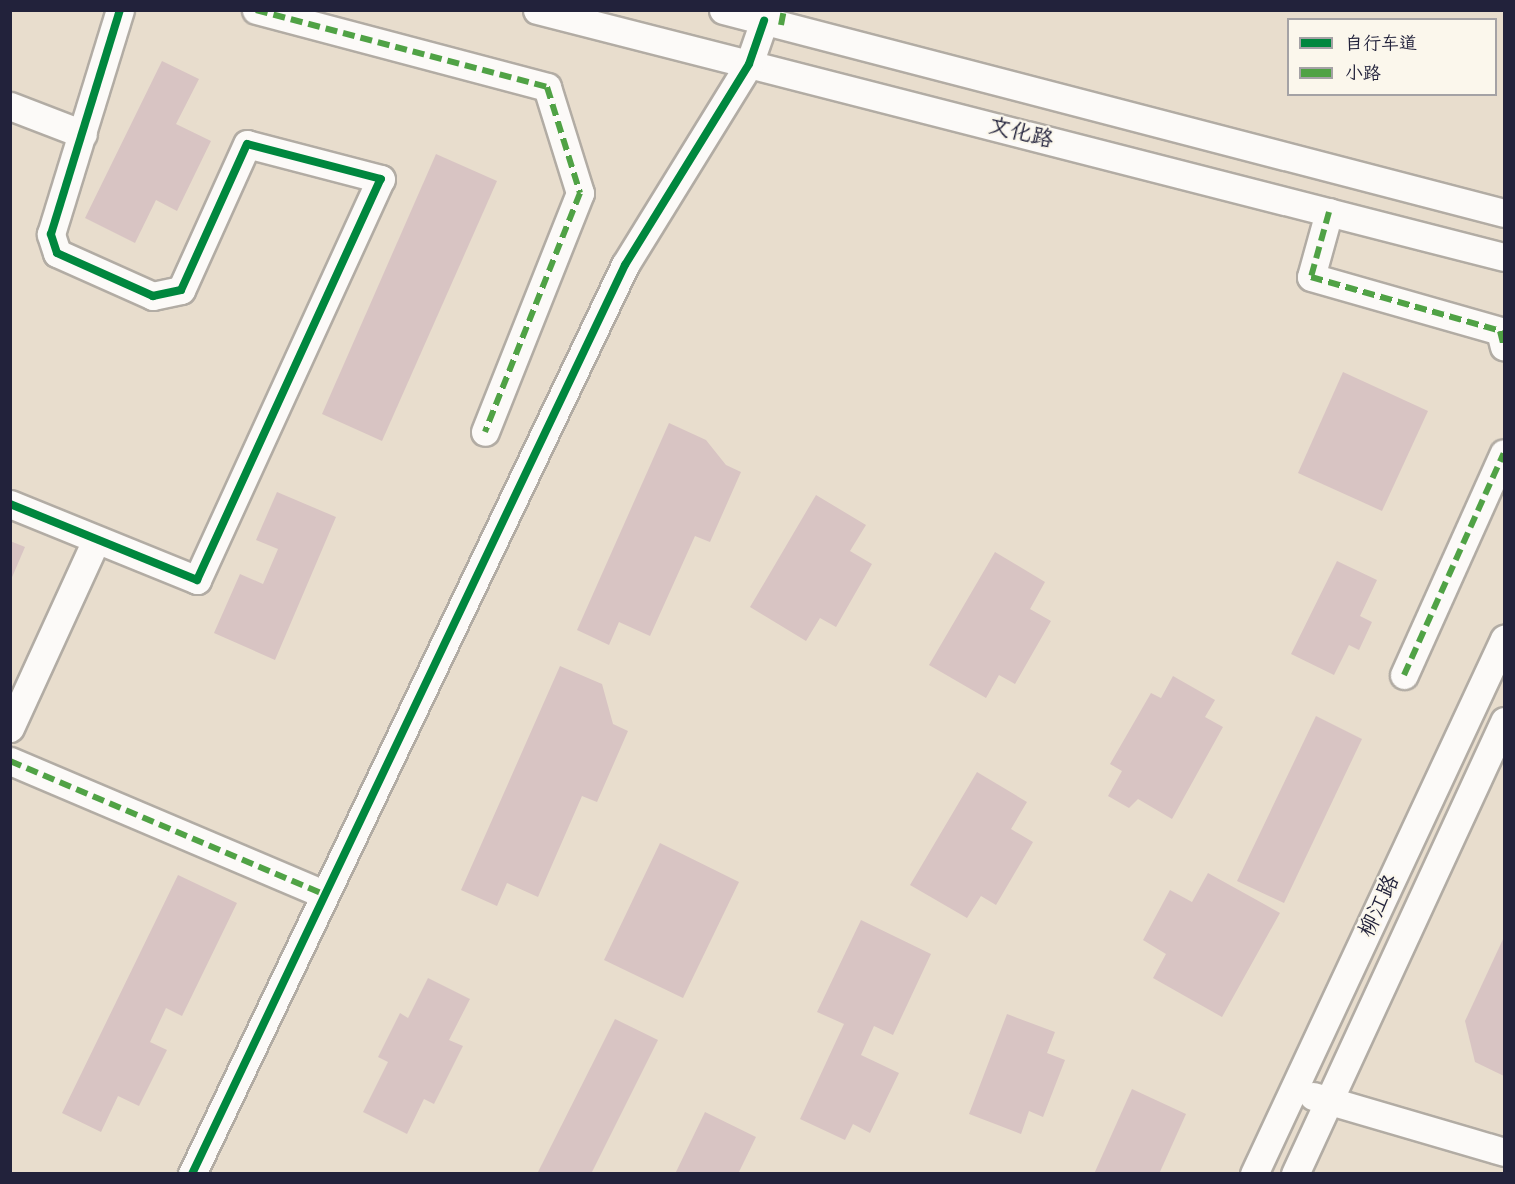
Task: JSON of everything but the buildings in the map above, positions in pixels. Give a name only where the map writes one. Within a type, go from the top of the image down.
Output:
[{"type":"street","points":[[10,504],[197,580],[381,179],[247,144],[181,290],[153,296],[57,253],[51,234],[120,10]]},
{"type":"street","points":[[256,10],[547,87],[580,193],[485,432]]},
{"type":"street","name":"文化路","points":[[537,10],[1504,257]]},
{"type":"street","name":"文化路","points":[[723,10],[776,19],[1504,213]]},
{"type":"street","points":[[192,1173],[625,266],[776,19]]},
{"type":"street","points":[[10,106],[82,134]]},
{"type":"street","points":[[1329,212],[1311,277],[1500,331],[1504,347]]},
{"type":"street","points":[[1404,675],[1504,453]]},
{"type":"street","points":[[10,728],[96,540]]},
{"type":"street","name":"柳江路","points":[[1254,1173],[1504,639]]},
{"type":"street","name":"柳江路","points":[[1295,1173],[1504,721]]},
{"type":"street","points":[[10,760],[324,894]]},
{"type":"street","points":[[1292,1091],[1504,1152]]},
{"type":"marked path","points":[[256,10],[547,87],[580,193],[485,432]]},
{"type":"marked path","points":[[781,25],[784,10]]},
{"type":"marked path","points":[[1329,212],[1311,277],[1500,331],[1504,347]]},
{"type":"marked path","points":[[1404,675],[1504,453]]},
{"type":"marked path","points":[[10,761],[324,894]]},
{"type":"cycle path","points":[[10,504],[197,580],[381,179],[247,144],[181,290],[153,296],[57,253],[51,234],[120,10]]},
{"type":"cycle path","points":[[192,1174],[625,265],[749,64],[764,21]]}]
